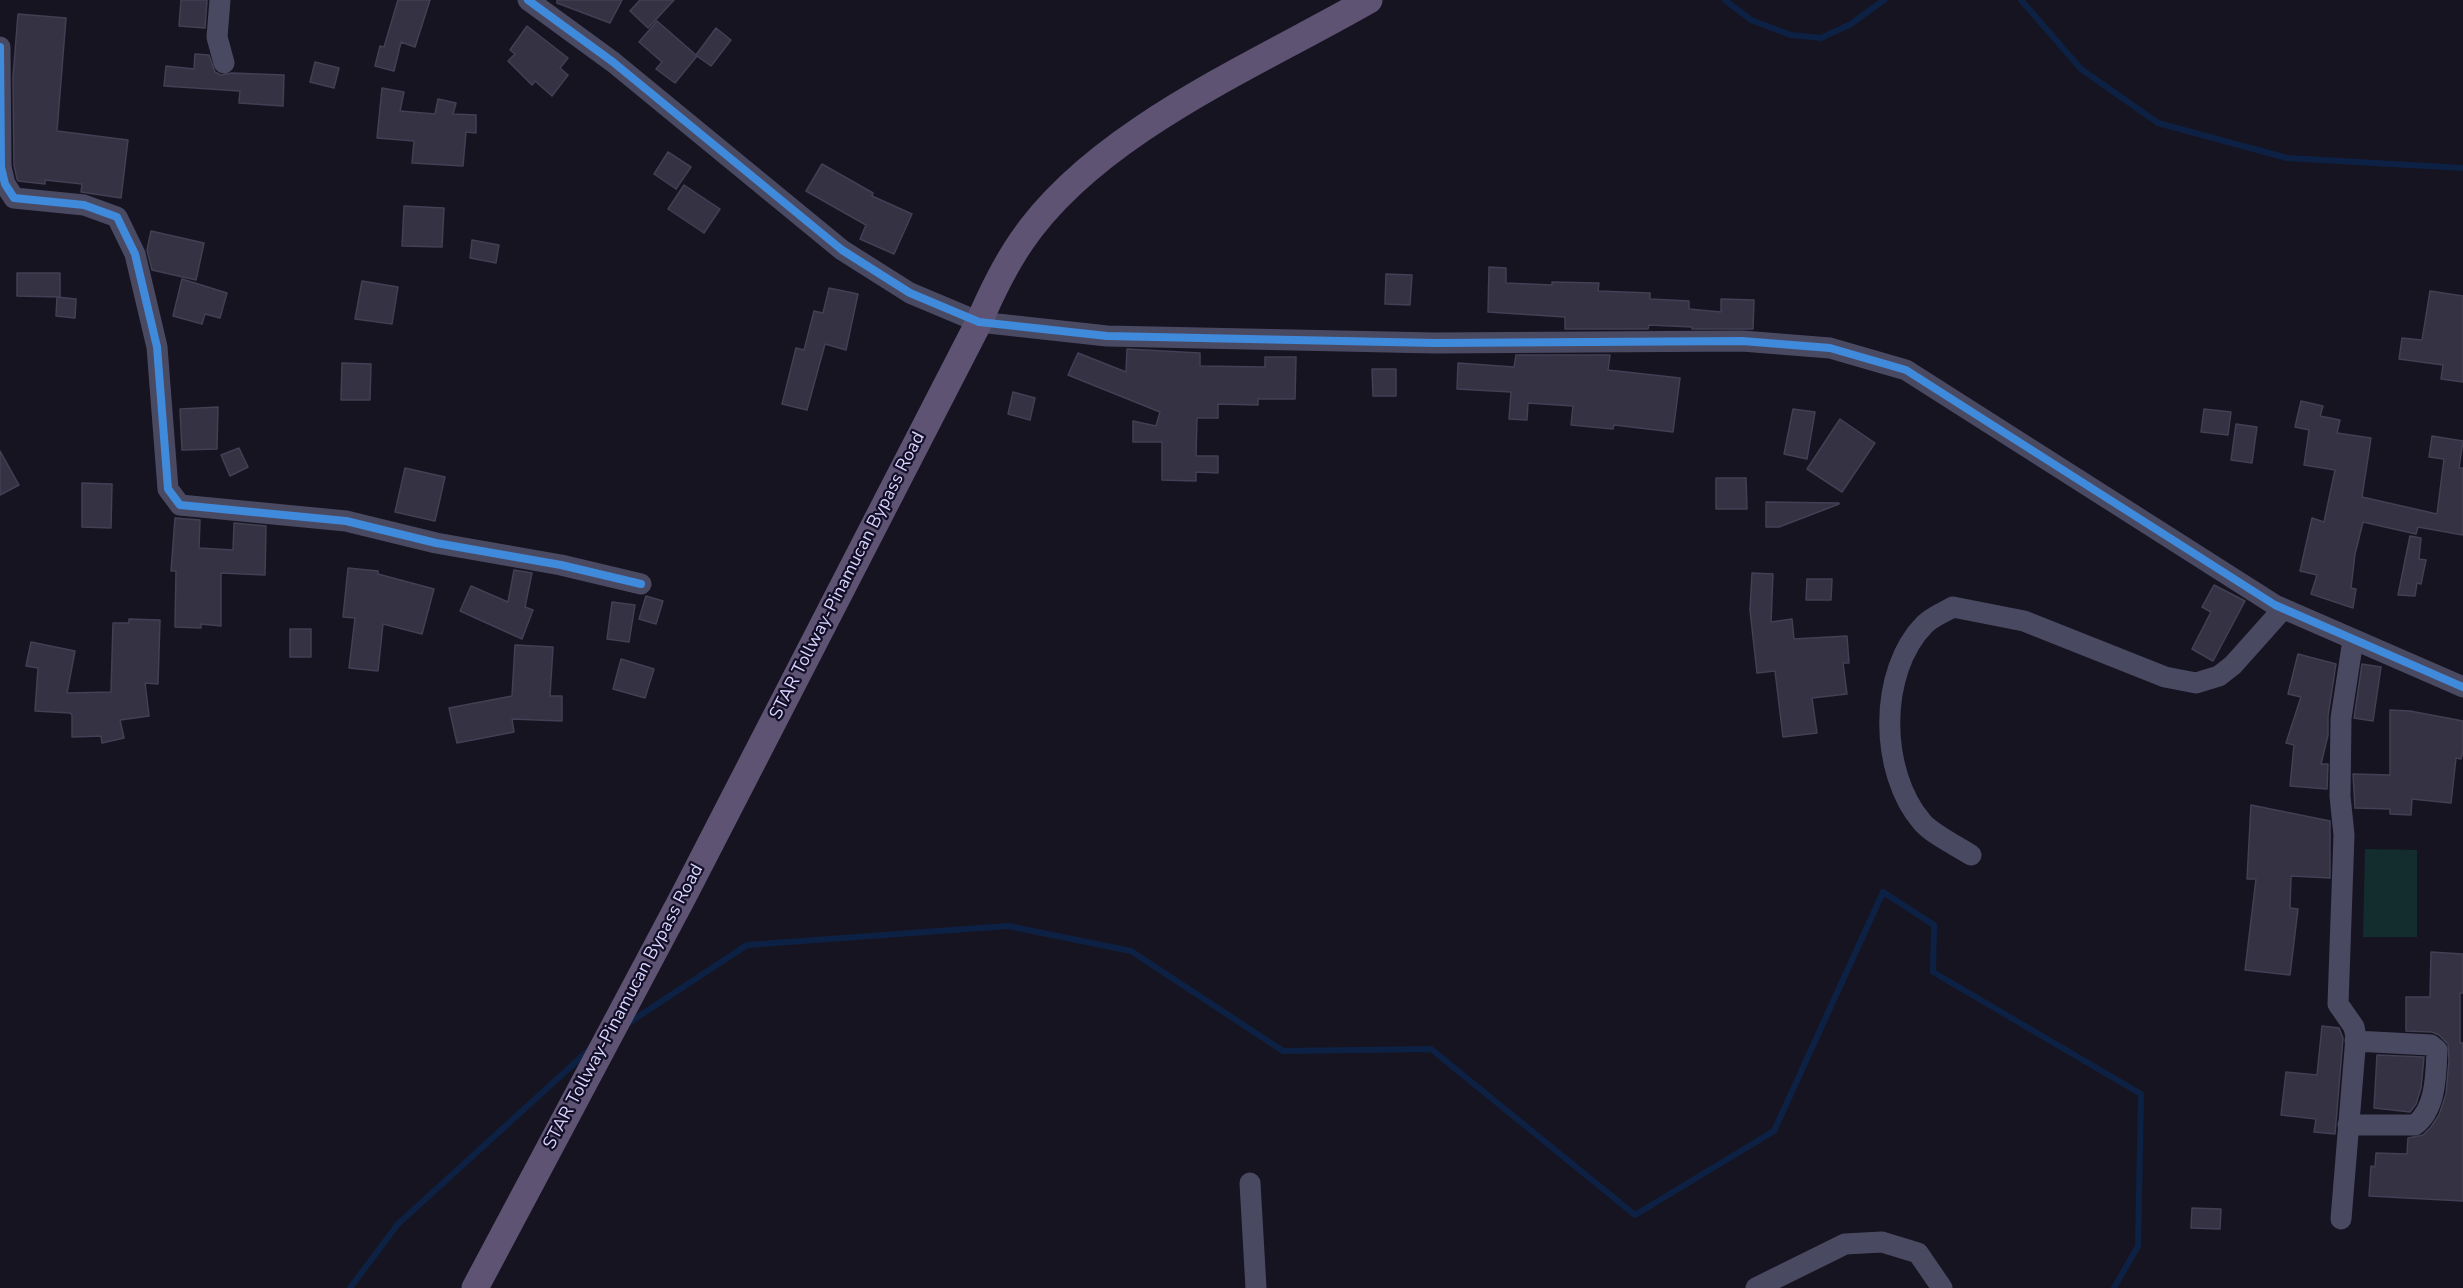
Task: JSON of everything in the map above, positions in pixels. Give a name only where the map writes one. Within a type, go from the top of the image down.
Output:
[{"type":"main road","name":"STAR Tollway-Pinamucan Bypass Road","points":[[475,1288],[684,895],[979,322],[996,282],[1021,241],[1052,203],[1088,170],[1168,111],[1368,0]]},
{"type":"street","points":[[220,0],[217,37],[224,63]]},
{"type":"street","points":[[528,0],[613,62],[842,250],[910,293],[979,322],[1130,337],[1423,343],[1742,341],[1830,348],[1906,370],[2283,609],[2463,687]]},
{"type":"street","points":[[0,47],[1,167],[5,184],[14,198],[84,205],[117,217],[135,254],[157,347],[168,489],[180,505],[346,521],[436,543],[561,565],[641,584]]},
{"type":"street","points":[[1971,855],[1923,824],[1902,792],[1890,739],[1894,680],[1909,644],[1927,622],[1953,607],[2024,621],[2165,677],[2196,683],[2219,676],[2233,665],[2283,609]]},
{"type":"street","points":[[2341,1219],[2355,1041],[2354,1027],[2338,1004],[2344,835],[2340,796],[2341,718],[2353,640]]},
{"type":"street","points":[[2348,1125],[2415,1125],[2423,1119],[2427,1111],[2436,1078],[2437,1050],[2431,1045],[2355,1041]]},
{"type":"street","points":[[1250,1183],[1256,1288]]},
{"type":"street","points":[[1756,1288],[1845,1244],[1882,1242],[1918,1253],[1942,1288]]},
{"type":"green space","points":[[2365,849],[2417,850],[2417,937],[2363,937]]},
{"type":"building","points":[[181,0],[207,0],[205,28],[179,26]]},
{"type":"building","points":[[398,0],[430,0],[415,47],[401,42],[394,71],[375,66],[380,46],[384,47]]},
{"type":"building","points":[[557,0],[622,0],[610,23],[557,3]]},
{"type":"building","points":[[640,0],[674,0],[648,28],[630,11]]},
{"type":"building","points":[[18,14],[66,18],[57,131],[128,140],[121,198],[81,192],[82,184],[45,180],[45,184],[18,181],[14,165],[13,77]]},
{"type":"building","points":[[657,21],[696,55],[716,28],[731,40],[711,66],[697,56],[675,83],[656,69],[662,62],[639,42]]},
{"type":"building","points":[[527,26],[568,58],[560,68],[568,75],[552,96],[535,81],[532,85],[508,61],[515,54],[510,50]]},
{"type":"building","points":[[195,54],[209,55],[215,72],[221,75],[232,73],[284,75],[283,106],[239,103],[240,91],[164,86],[166,66],[194,69]]},
{"type":"building","points":[[315,62],[339,68],[334,88],[310,82]]},
{"type":"building","points":[[382,88],[404,92],[400,111],[435,114],[438,99],[456,103],[453,114],[476,115],[476,133],[466,132],[463,166],[412,163],[414,141],[377,138]]},
{"type":"building","points":[[668,152],[691,167],[676,189],[654,174]]},
{"type":"building","points":[[822,164],[873,193],[872,196],[912,214],[894,254],[860,239],[866,225],[806,191]]},
{"type":"building","points":[[684,185],[720,209],[704,233],[668,209]]},
{"type":"building","points":[[404,206],[444,208],[442,247],[402,246]]},
{"type":"building","points":[[151,231],[204,243],[196,280],[152,270],[147,250]]},
{"type":"building","points":[[472,240],[499,245],[496,263],[470,258]]},
{"type":"building","points":[[1489,267],[1506,268],[1506,283],[1552,285],[1552,282],[1599,283],[1598,291],[1650,293],[1650,299],[1689,301],[1689,309],[1721,312],[1721,299],[1754,300],[1753,329],[1692,329],[1692,327],[1649,325],[1648,329],[1565,329],[1565,317],[1488,312]]},
{"type":"building","points":[[17,273],[60,273],[60,297],[17,296]]},
{"type":"building","points":[[1386,274],[1412,275],[1410,305],[1385,304]]},
{"type":"building","points":[[182,279],[227,293],[220,318],[205,314],[202,324],[173,316]]},
{"type":"building","points":[[362,281],[398,287],[392,324],[355,319]]},
{"type":"building","points":[[829,288],[858,294],[846,350],[825,344],[807,410],[782,404],[796,348],[804,350],[814,311],[823,313]]},
{"type":"building","points":[[2430,291],[2463,296],[2463,382],[2441,379],[2443,365],[2399,359],[2402,338],[2422,340]]},
{"type":"building","points":[[57,297],[76,299],[75,318],[56,316]]},
{"type":"building","points":[[1127,349],[1200,353],[1200,366],[1265,367],[1265,357],[1296,357],[1295,399],[1258,399],[1258,405],[1218,404],[1218,418],[1197,418],[1196,456],[1218,456],[1218,473],[1196,472],[1196,481],[1162,480],[1162,442],[1133,442],[1133,421],[1156,426],[1160,412],[1068,375],[1078,353],[1126,372]]},
{"type":"building","points":[[1516,355],[1610,355],[1608,370],[1680,378],[1673,432],[1614,425],[1613,429],[1571,425],[1573,406],[1528,403],[1527,420],[1509,419],[1511,392],[1457,389],[1458,363],[1514,367]]},
{"type":"building","points":[[342,363],[371,364],[370,400],[341,400]]},
{"type":"building","points":[[1372,369],[1396,369],[1396,396],[1373,396]]},
{"type":"building","points":[[1013,392],[1035,398],[1030,420],[1008,414]]},
{"type":"building","points":[[2301,401],[2323,406],[2320,416],[2340,420],[2337,433],[2371,438],[2362,497],[2437,514],[2444,459],[2429,457],[2432,436],[2463,441],[2459,468],[2463,468],[2463,535],[2418,527],[2416,534],[2363,522],[2355,554],[2351,588],[2356,589],[2353,608],[2311,594],[2317,575],[2300,571],[2312,518],[2324,522],[2335,470],[2304,465],[2309,430],[2295,427]]},
{"type":"building","points":[[218,407],[217,449],[182,450],[180,409]]},
{"type":"building","points":[[1793,409],[1815,412],[1807,459],[1784,454]]},
{"type":"building","points":[[2204,409],[2231,412],[2228,435],[2201,432]]},
{"type":"building","points":[[1840,419],[1875,443],[1842,492],[1807,469]]},
{"type":"building","points":[[2236,424],[2257,427],[2252,463],[2231,460]]},
{"type":"building","points":[[239,448],[248,467],[230,476],[221,455]]},
{"type":"building","points":[[0,451],[19,485],[0,495]]},
{"type":"building","points":[[405,468],[445,477],[435,521],[395,512]]},
{"type":"building","points":[[1716,478],[1746,478],[1747,509],[1716,509]]},
{"type":"building","points":[[82,483],[112,484],[111,528],[82,527]]},
{"type":"building","points":[[1766,502],[1839,504],[1779,527],[1766,527]]},
{"type":"building","points":[[175,518],[200,520],[199,548],[233,550],[234,523],[266,526],[265,575],[221,573],[221,626],[201,624],[201,628],[175,627],[176,571],[171,571]]},
{"type":"building","points":[[2410,536],[2421,538],[2419,559],[2426,560],[2421,584],[2417,583],[2415,596],[2398,595]]},
{"type":"building","points":[[348,568],[378,571],[378,574],[434,589],[422,634],[383,624],[378,671],[349,668],[355,618],[343,617]]},
{"type":"building","points":[[514,570],[532,573],[525,607],[533,610],[522,639],[460,611],[471,586],[508,602]]},
{"type":"building","points":[[1752,573],[1773,574],[1771,622],[1792,619],[1794,639],[1847,636],[1849,663],[1843,663],[1847,694],[1812,698],[1817,733],[1783,737],[1775,671],[1757,673],[1750,610]]},
{"type":"building","points":[[1807,579],[1832,579],[1831,600],[1806,600]]},
{"type":"building","points":[[2214,585],[2245,601],[2213,661],[2192,649],[2211,612],[2202,607]]},
{"type":"building","points":[[646,596],[663,601],[656,624],[639,619]]},
{"type":"building","points":[[612,602],[635,605],[629,642],[607,639]]},
{"type":"building","points":[[129,619],[160,620],[158,684],[145,683],[149,716],[120,720],[124,738],[102,743],[101,736],[72,737],[72,715],[70,713],[35,711],[38,668],[26,666],[31,642],[75,651],[67,693],[111,692],[113,623],[129,623]]},
{"type":"building","points":[[290,629],[311,629],[311,657],[290,657]]},
{"type":"building","points":[[515,645],[553,647],[550,696],[562,696],[562,721],[512,719],[514,732],[457,743],[449,708],[512,696]]},
{"type":"building","points":[[2298,654],[2336,664],[2328,716],[2328,735],[2321,764],[2328,764],[2327,789],[2290,786],[2294,745],[2286,743],[2301,697],[2288,694]]},
{"type":"building","points":[[621,659],[654,669],[645,698],[613,689]]},
{"type":"building","points":[[2362,664],[2381,667],[2373,721],[2354,718]]},
{"type":"building","points":[[2390,710],[2410,711],[2463,721],[2463,750],[2461,759],[2456,758],[2451,803],[2412,799],[2411,815],[2390,814],[2390,809],[2355,808],[2353,774],[2390,775]]},
{"type":"building","points":[[2251,805],[2330,821],[2330,878],[2291,876],[2290,908],[2298,909],[2290,975],[2245,970],[2256,879],[2247,879]]},
{"type":"building","points":[[2431,952],[2463,954],[2460,1043],[2463,1043],[2463,1201],[2369,1196],[2371,1166],[2375,1167],[2376,1153],[2407,1154],[2408,1138],[2423,1135],[2431,1127],[2439,1115],[2446,1094],[2448,1044],[2432,1032],[2406,1031],[2406,997],[2430,997]]},
{"type":"building","points":[[2322,1026],[2339,1028],[2343,1038],[2335,1134],[2314,1132],[2316,1119],[2281,1115],[2286,1072],[2317,1075]]},
{"type":"building","points":[[2377,1055],[2424,1057],[2421,1088],[2416,1104],[2410,1112],[2374,1108]]},
{"type":"building","points":[[2192,1208],[2221,1209],[2220,1229],[2191,1228]]},
{"type":"waterway","points":[[1725,0],[1751,20],[1791,35],[1821,38],[1851,24],[1884,0]]},
{"type":"waterway","points":[[2021,0],[2081,69],[2158,123],[2287,158],[2463,168]]},
{"type":"waterway","points":[[627,1024],[747,945],[1008,926],[1131,951],[1283,1051],[1431,1049],[1635,1215],[1774,1131],[1883,892],[1934,925],[1933,972],[2141,1094],[2138,1246],[2114,1288]]},
{"type":"waterway","points":[[350,1288],[398,1224],[589,1050]]},
{"type":"cycle path","points":[[528,0],[613,62],[842,250],[910,293],[979,322],[1107,336],[1435,343],[1742,341],[1830,348],[1906,370],[2275,605],[2463,687]]},
{"type":"cycle path","points":[[0,47],[1,167],[5,184],[14,198],[84,205],[117,217],[135,254],[157,347],[168,489],[180,505],[346,521],[436,543],[561,565],[641,584]]}]
